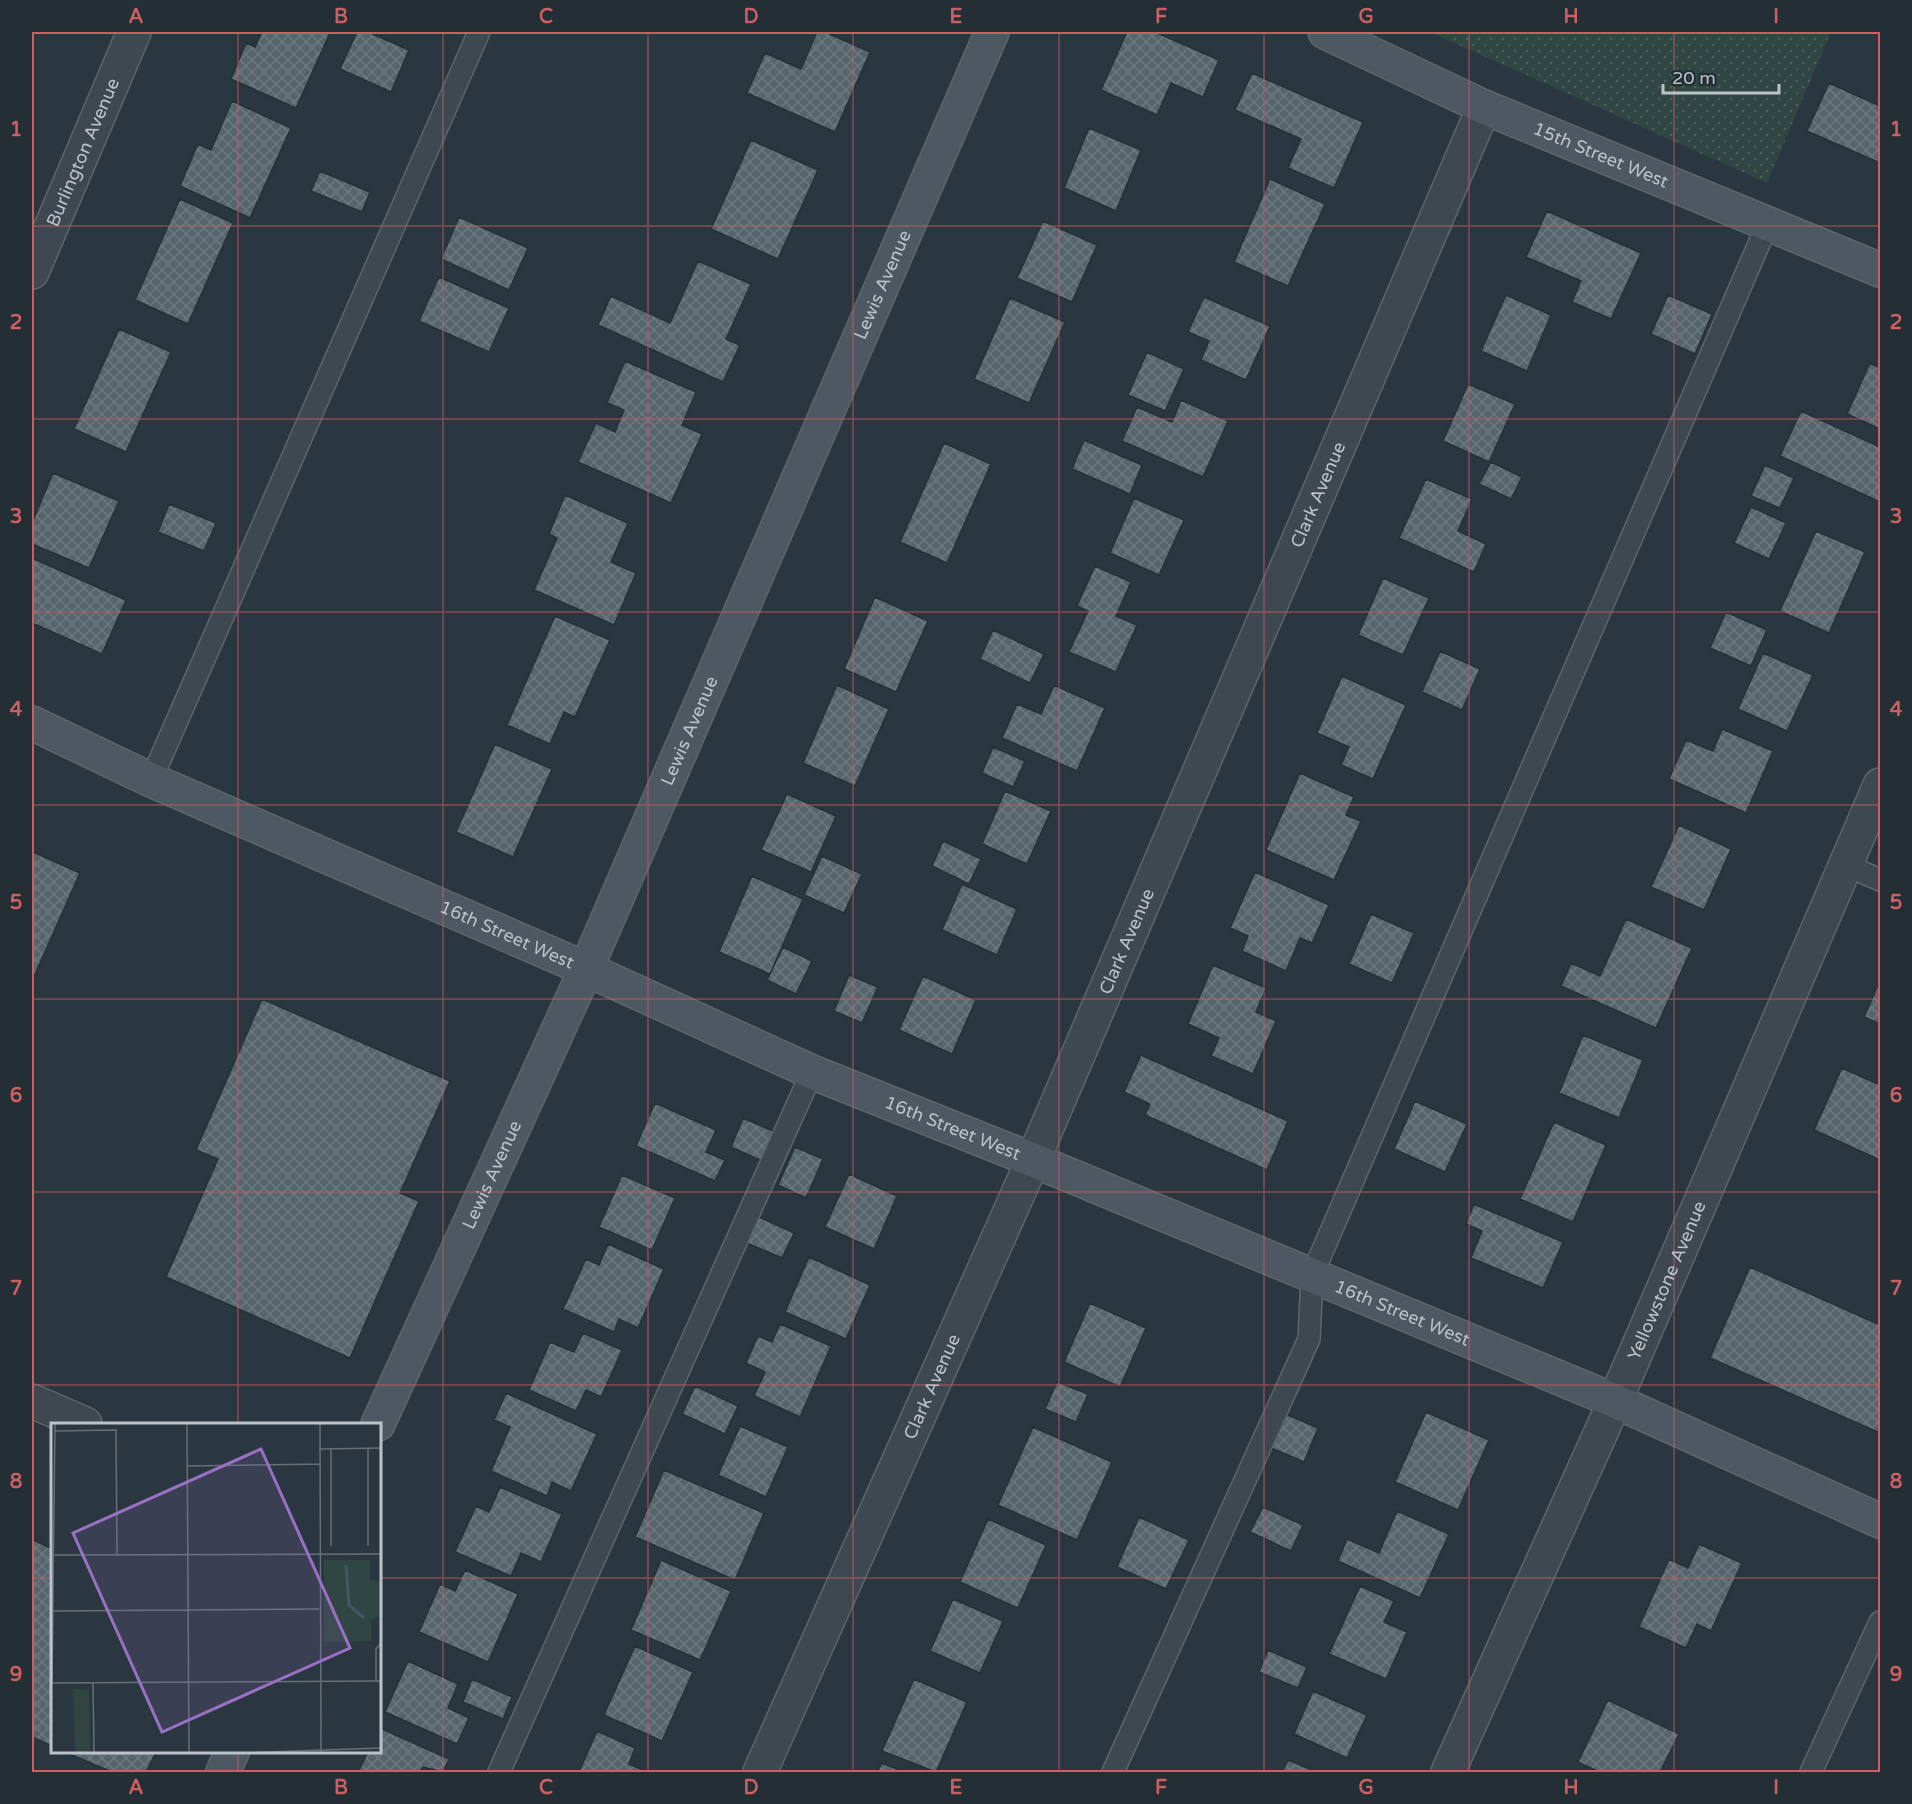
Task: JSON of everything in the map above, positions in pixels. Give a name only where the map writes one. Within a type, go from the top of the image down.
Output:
[{"type":"street","name":"Burlington Avenue","points":[[32,272],[134,32]]},
{"type":"street","name":"Lewis Avenue","points":[[379,1423],[586,969],[992,32]]},
{"type":"street","name":"15th Street West","points":[[1325,32],[1485,107],[1881,270]]},
{"type":"street","name":"Clark Avenue","points":[[760,1773],[1033,1160],[1485,107]]},
{"type":"street","name":"16th Street West","points":[[32,723],[151,780],[586,969],[812,1072],[1033,1160],[1615,1401],[1881,1521]]},
{"type":"street","name":"Yellowstone Avenue","points":[[1448,1773],[1615,1401],[1881,785]]},
{"type":"street","points":[[32,1401],[81,1423]]},
{"type":"street","points":[[223,1773],[232,1753]]},
{"type":"lane","points":[[151,780],[479,32]]},
{"type":"lane","points":[[1113,1773],[1309,1339],[1312,1275],[1768,224]]},
{"type":"lane","points":[[1846,865],[1881,880]]},
{"type":"lane","points":[[499,1773],[812,1072]]},
{"type":"lane","points":[[1811,1773],[1881,1622]]},
{"type":"green space","points":[[1430,32],[1831,32],[1767,183]]},
{"type":"building","points":[[262,32],[330,33],[296,108],[231,79],[246,43],[255,47]]},
{"type":"building","points":[[357,32],[368,32],[409,50],[391,92],[340,69]]},
{"type":"building","points":[[817,32],[825,32],[870,52],[835,132],[747,93],[765,53],[801,69]]},
{"type":"building","points":[[1127,32],[1155,32],[1219,60],[1203,97],[1171,83],[1157,115],[1101,90]]},
{"type":"building","points":[[1252,73],[1363,122],[1334,188],[1288,168],[1301,139],[1235,110]]},
{"type":"building","points":[[1829,83],[1880,106],[1880,163],[1807,131]]},
{"type":"building","points":[[232,101],[291,128],[250,218],[180,186],[198,144],[211,150]]},
{"type":"building","points":[[1089,128],[1141,150],[1116,211],[1064,188]]},
{"type":"building","points":[[751,140],[818,170],[778,259],[711,229]]},
{"type":"building","points":[[320,171],[370,192],[362,212],[311,191]]},
{"type":"building","points":[[1270,179],[1325,204],[1288,286],[1234,262]]},
{"type":"building","points":[[180,199],[233,223],[188,324],[135,300]]},
{"type":"building","points":[[1547,211],[1641,253],[1611,319],[1572,302],[1581,281],[1526,257]]},
{"type":"building","points":[[459,217],[528,248],[509,290],[441,259]]},
{"type":"building","points":[[1043,221],[1097,245],[1072,302],[1017,278]]},
{"type":"building","points":[[698,261],[751,284],[726,339],[740,345],[723,382],[598,325],[611,296],[670,323]]},
{"type":"building","points":[[439,277],[509,308],[489,352],[419,321]]},
{"type":"building","points":[[1506,295],[1551,315],[1527,371],[1481,351]]},
{"type":"building","points":[[1668,295],[1712,314],[1695,354],[1651,334]]},
{"type":"building","points":[[1204,297],[1270,326],[1246,380],[1201,360],[1209,341],[1188,332]]},
{"type":"building","points":[[1010,298],[1065,322],[1029,403],[974,379]]},
{"type":"building","points":[[119,329],[171,352],[126,452],[74,429]]},
{"type":"building","points":[[1147,352],[1184,369],[1165,411],[1128,395]]},
{"type":"building","points":[[625,361],[696,392],[682,425],[702,434],[671,503],[578,462],[596,423],[615,432],[624,410],[607,403]]},
{"type":"building","points":[[1870,363],[1880,368],[1880,429],[1847,414]]},
{"type":"building","points":[[1468,384],[1515,404],[1489,462],[1443,441]]},
{"type":"building","points":[[1181,400],[1228,421],[1203,477],[1122,441],[1137,407],[1172,422]]},
{"type":"building","points":[[1801,411],[1880,447],[1880,502],[1780,456]]},
{"type":"building","points":[[1084,440],[1142,465],[1130,494],[1072,469]]},
{"type":"building","points":[[944,443],[991,464],[947,563],[900,542]]},
{"type":"building","points":[[1491,462],[1522,477],[1511,499],[1479,484]]},
{"type":"building","points":[[1765,465],[1794,478],[1780,508],[1751,496]]},
{"type":"building","points":[[53,473],[119,501],[89,568],[32,544],[32,523]]},
{"type":"building","points":[[1426,479],[1472,499],[1458,531],[1486,544],[1474,572],[1399,538]]},
{"type":"building","points":[[565,495],[628,523],[611,562],[636,573],[614,625],[534,590],[557,538],[549,534]]},
{"type":"building","points":[[1134,498],[1184,520],[1159,575],[1110,553]]},
{"type":"building","points":[[169,504],[216,523],[204,551],[158,532]]},
{"type":"building","points":[[1751,507],[1786,523],[1769,559],[1734,543]]},
{"type":"building","points":[[1816,531],[1865,552],[1829,633],[1780,611]]},
{"type":"building","points":[[32,558],[126,600],[102,654],[32,623]]},
{"type":"building","points":[[1095,566],[1131,582],[1116,616],[1137,625],[1116,672],[1069,652],[1088,611],[1077,606]]},
{"type":"building","points":[[1383,578],[1429,598],[1403,655],[1358,635]]},
{"type":"building","points":[[875,597],[928,621],[896,692],[844,669]]},
{"type":"building","points":[[1726,612],[1767,630],[1751,666],[1710,648]]},
{"type":"building","points":[[555,616],[610,640],[575,717],[564,712],[550,744],[507,725]]},
{"type":"building","points":[[993,630],[1044,654],[1030,683],[980,659]]},
{"type":"building","points":[[1440,651],[1480,669],[1462,710],[1422,692]]},
{"type":"building","points":[[1763,653],[1813,675],[1787,731],[1738,709]]},
{"type":"building","points":[[1342,676],[1406,705],[1373,779],[1341,765],[1349,747],[1317,733]]},
{"type":"building","points":[[837,685],[889,709],[855,786],[803,763]]},
{"type":"building","points":[[1054,685],[1105,708],[1077,771],[1002,738],[1017,704],[1041,714]]},
{"type":"building","points":[[1722,729],[1773,751],[1746,813],[1669,779],[1686,740],[1713,751]]},
{"type":"building","points":[[495,744],[552,769],[513,857],[456,832]]},
{"type":"building","points":[[993,747],[1025,761],[1013,787],[982,773]]},
{"type":"building","points":[[1300,773],[1354,797],[1346,815],[1361,821],[1334,880],[1266,850]]},
{"type":"building","points":[[1005,791],[1051,811],[1027,864],[982,844]]},
{"type":"building","points":[[787,794],[836,816],[811,872],[761,850]]},
{"type":"building","points":[[1679,825],[1731,849],[1704,910],[1651,887]]},
{"type":"building","points":[[943,841],[981,859],[969,884],[932,866]]},
{"type":"building","points":[[33,852],[80,873],[32,981],[32,854]]},
{"type":"building","points":[[822,856],[862,874],[844,913],[804,895]]},
{"type":"building","points":[[1255,872],[1329,905],[1312,943],[1300,938],[1286,971],[1242,951],[1248,936],[1230,928]]},
{"type":"building","points":[[752,876],[803,899],[770,974],[719,952]]},
{"type":"building","points":[[962,884],[1017,909],[997,955],[942,930]]},
{"type":"building","points":[[1371,914],[1414,933],[1392,983],[1349,964]]},
{"type":"building","points":[[1626,919],[1692,948],[1656,1028],[1561,986],[1571,963],[1600,976]]},
{"type":"building","points":[[783,947],[812,961],[796,994],[767,980]]},
{"type":"building","points":[[1213,965],[1266,988],[1256,1012],[1276,1021],[1253,1074],[1211,1056],[1219,1038],[1188,1024]]},
{"type":"building","points":[[849,975],[878,987],[862,1023],[834,1011]]},
{"type":"building","points":[[923,976],[976,1000],[952,1054],[899,1030]]},
{"type":"building","points":[[1880,981],[1880,1024],[1864,1017]]},
{"type":"building","points":[[262,999],[450,1081],[400,1193],[419,1201],[350,1358],[166,1277],[218,1159],[196,1150]]},
{"type":"building","points":[[1583,1035],[1643,1060],[1619,1118],[1559,1093]]},
{"type":"building","points":[[1141,1055],[1288,1121],[1267,1170],[1145,1115],[1150,1104],[1124,1092]]},
{"type":"building","points":[[1842,1068],[1880,1085],[1880,1160],[1814,1130]]},
{"type":"building","points":[[1415,1101],[1467,1124],[1445,1172],[1394,1149]]},
{"type":"building","points":[[655,1103],[716,1130],[706,1152],[725,1160],[715,1181],[636,1146]]},
{"type":"building","points":[[743,1118],[775,1132],[762,1161],[731,1147]]},
{"type":"building","points":[[1554,1122],[1606,1145],[1573,1222],[1520,1199]]},
{"type":"building","points":[[795,1147],[823,1159],[806,1198],[778,1185]]},
{"type":"building","points":[[849,1174],[897,1196],[874,1249],[825,1227]]},
{"type":"building","points":[[622,1175],[675,1198],[652,1250],[599,1227]]},
{"type":"building","points":[[1474,1204],[1563,1242],[1543,1288],[1471,1258],[1482,1231],[1466,1224]]},
{"type":"building","points":[[759,1217],[794,1233],[782,1258],[747,1243]]},
{"type":"building","points":[[608,1244],[664,1269],[638,1328],[619,1319],[614,1332],[563,1309],[586,1259],[599,1265]]},
{"type":"building","points":[[809,1257],[870,1285],[846,1339],[785,1312]]},
{"type":"building","points":[[1750,1267],[1880,1325],[1880,1433],[1710,1358]]},
{"type":"building","points":[[1090,1303],[1146,1328],[1120,1387],[1064,1362]]},
{"type":"building","points":[[780,1324],[831,1346],[800,1417],[754,1396],[765,1372],[746,1363],[758,1336],[772,1342]]},
{"type":"building","points":[[583,1333],[622,1350],[601,1397],[586,1390],[576,1411],[529,1390],[550,1342],[574,1352]]},
{"type":"building","points":[[1057,1382],[1088,1394],[1076,1422],[1045,1409]]},
{"type":"building","points":[[695,1386],[738,1406],[725,1434],[682,1414]]},
{"type":"building","points":[[506,1393],[597,1434],[571,1491],[552,1482],[547,1496],[491,1471],[510,1427],[494,1420]]},
{"type":"building","points":[[1281,1412],[1318,1428],[1304,1462],[1267,1446]]},
{"type":"building","points":[[1426,1412],[1489,1440],[1458,1510],[1395,1482]]},
{"type":"building","points":[[740,1426],[788,1447],[766,1497],[718,1475]]},
{"type":"building","points":[[1033,1427],[1112,1462],[1077,1540],[998,1505]]},
{"type":"building","points":[[664,1470],[764,1513],[735,1580],[635,1537]]},
{"type":"building","points":[[500,1487],[562,1514],[541,1562],[521,1553],[511,1576],[455,1552],[476,1506],[489,1512]]},
{"type":"building","points":[[1263,1507],[1303,1525],[1291,1551],[1250,1532]]},
{"type":"building","points":[[1397,1511],[1449,1534],[1420,1598],[1338,1561],[1347,1539],[1379,1553]]},
{"type":"building","points":[[1139,1517],[1189,1540],[1166,1589],[1117,1567]]},
{"type":"building","points":[[988,1519],[1046,1545],[1018,1608],[960,1582]]},
{"type":"building","points":[[32,1539],[51,1548],[51,1746],[32,1737]]},
{"type":"building","points":[[1699,1544],[1742,1563],[1711,1631],[1697,1624],[1686,1648],[1639,1627],[1669,1559],[1688,1568]]},
{"type":"building","points":[[661,1560],[731,1591],[700,1660],[631,1630]]},
{"type":"building","points":[[465,1570],[518,1594],[488,1662],[419,1632],[440,1584],[455,1591]]},
{"type":"building","points":[[1360,1586],[1394,1601],[1384,1622],[1407,1632],[1386,1679],[1329,1654]]},
{"type":"building","points":[[953,1599],[1003,1621],[980,1673],[930,1651]]},
{"type":"building","points":[[635,1646],[693,1672],[662,1741],[604,1715]]},
{"type":"building","points":[[1268,1650],[1307,1667],[1298,1688],[1259,1672]]},
{"type":"building","points":[[408,1661],[458,1684],[448,1708],[469,1718],[457,1744],[385,1712]]},
{"type":"building","points":[[472,1679],[512,1697],[503,1719],[463,1702]]},
{"type":"building","points":[[914,1679],[967,1702],[936,1772],[882,1751]]},
{"type":"building","points":[[1313,1691],[1367,1715],[1347,1758],[1294,1734]]},
{"type":"building","points":[[1608,1700],[1679,1734],[1660,1772],[1599,1772],[1578,1762]]},
{"type":"building","points":[[381,1728],[449,1759],[443,1772],[423,1767],[420,1772],[358,1772],[368,1753],[381,1753]]},
{"type":"building","points":[[597,1731],[635,1748],[629,1764],[648,1772],[579,1772]]},
{"type":"building","points":[[67,1753],[156,1753],[146,1772],[112,1772]]},
{"type":"building","points":[[1288,1760],[1317,1772],[1282,1772]]},
{"type":"building","points":[[882,1763],[904,1772],[877,1772]]}]
